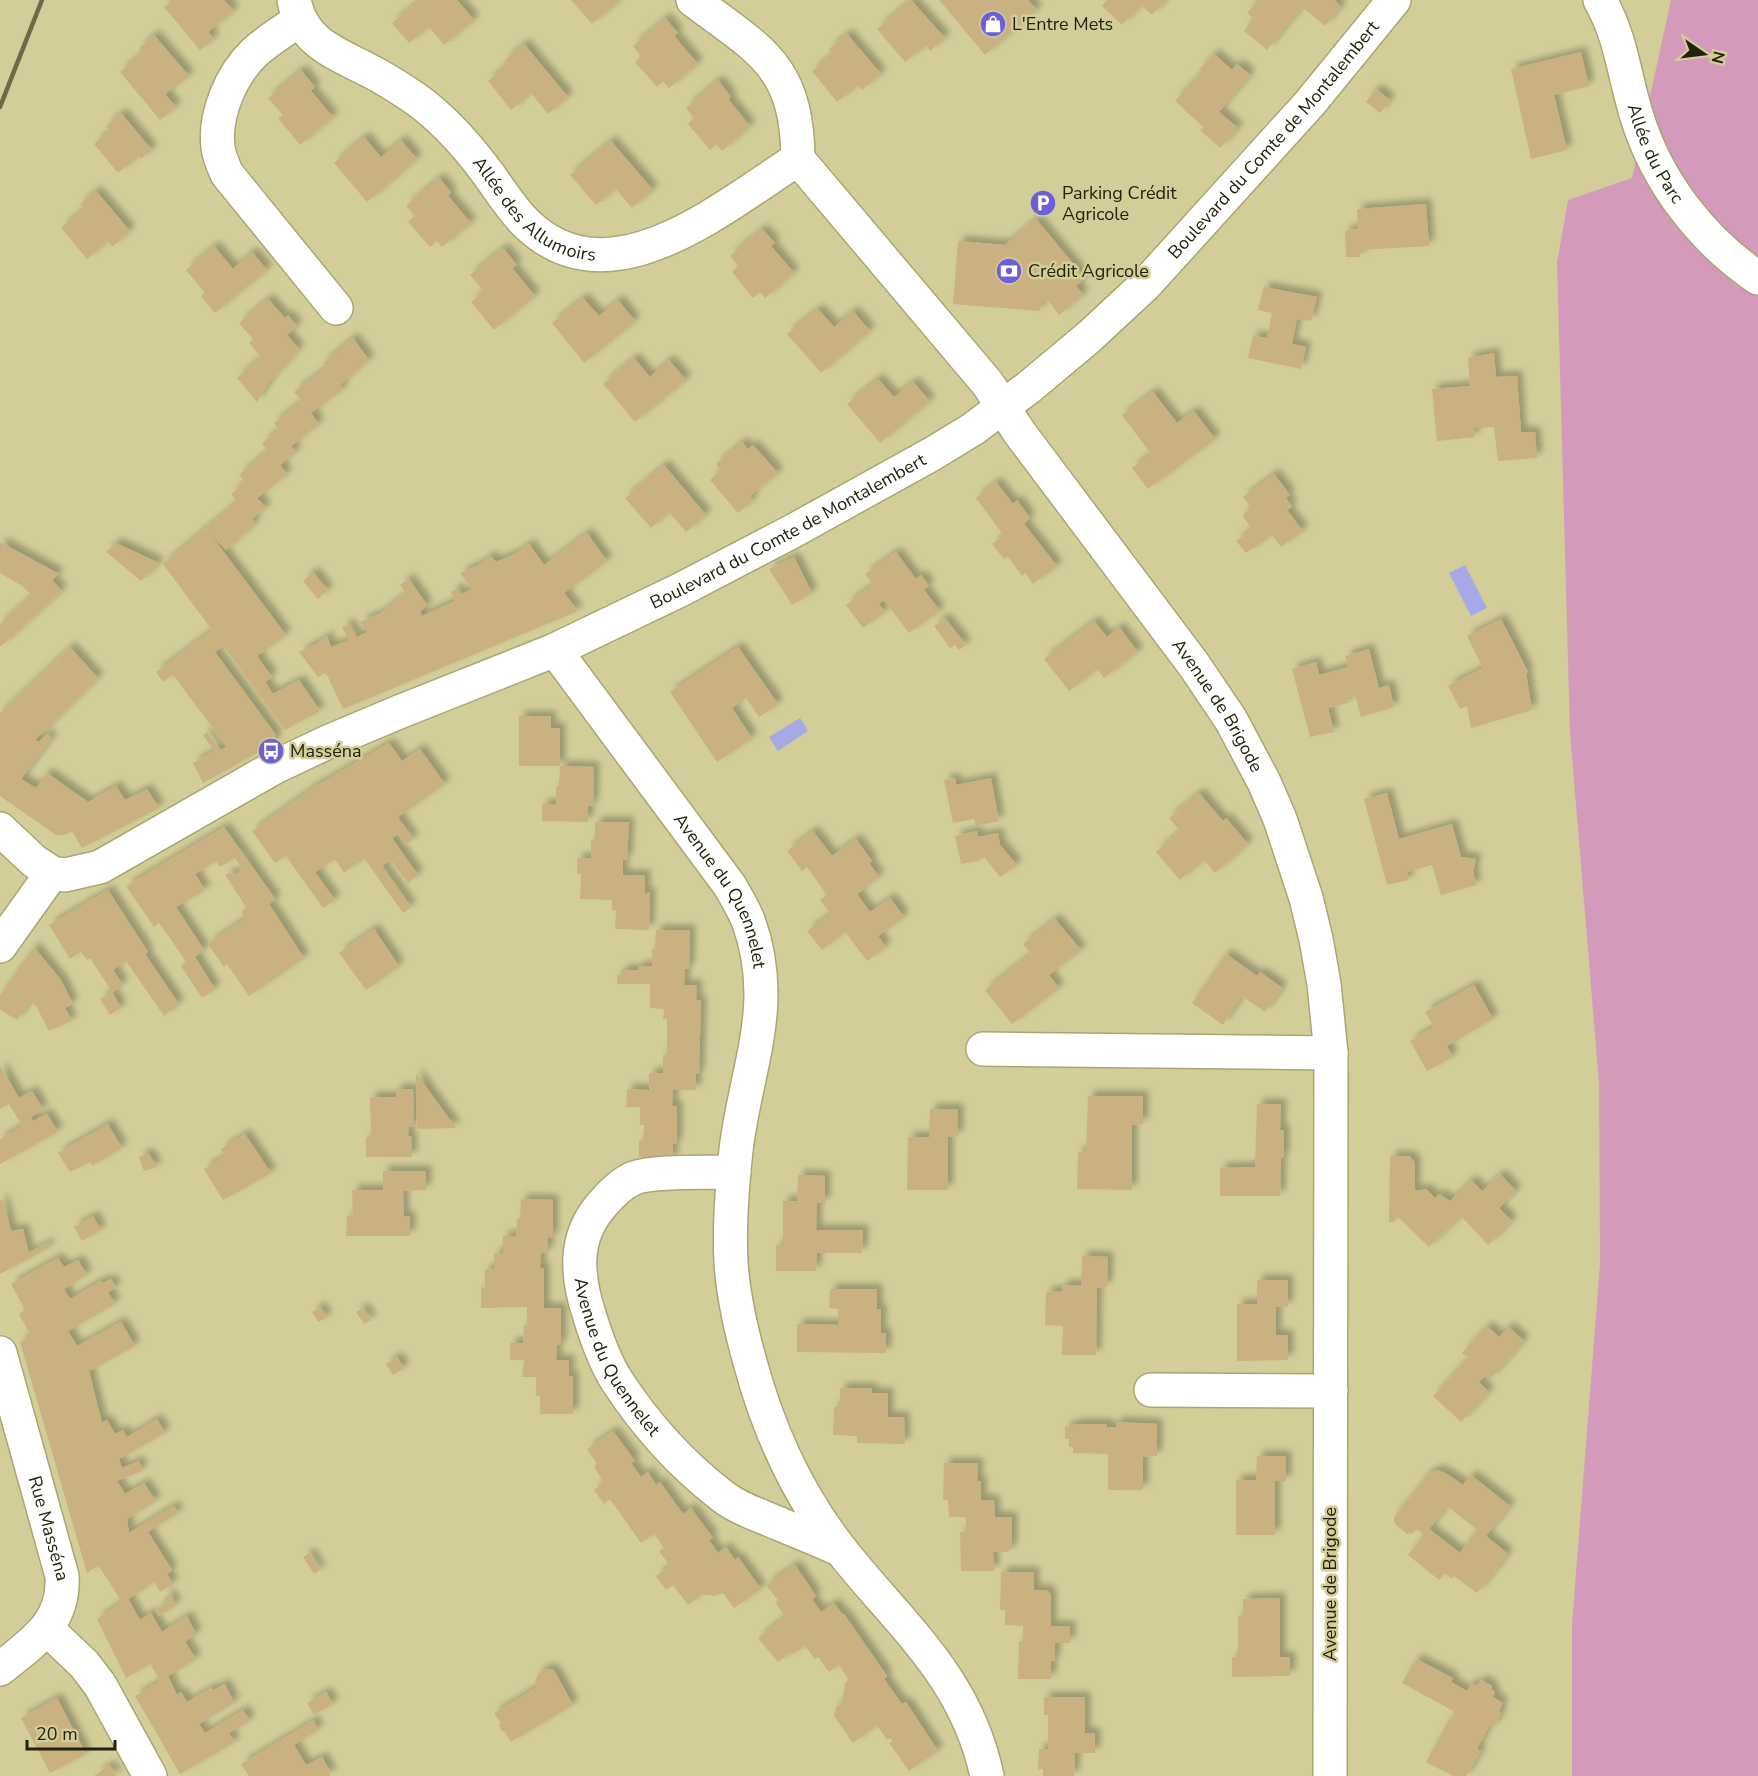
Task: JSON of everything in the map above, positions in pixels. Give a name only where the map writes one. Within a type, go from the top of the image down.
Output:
[{"type":"street","points":[[693,0],[749,40],[778,71],[787,89],[794,115],[798,139],[798,159],[988,384],[1003,407]]},
{"type":"street","name":"Boulevard du Comte de Montalembert","points":[[52,873],[73,874],[100,867],[275,767],[389,716],[555,650],[680,590],[872,489],[974,429],[1089,337],[1146,284],[1302,112],[1394,0]]},
{"type":"street","name":"Allée du Parc","points":[[1600,0],[1612,20],[1636,116],[1646,144],[1669,187],[1707,236],[1758,278]]},
{"type":"street","name":"Allée des Allumoirs","points":[[336,308],[227,174],[218,147],[223,106],[241,68],[297,10],[310,35],[334,55],[385,79],[424,105],[464,144],[520,216],[534,230],[550,242],[570,250],[611,255],[645,248],[688,230],[798,159]]},
{"type":"street","name":"Avenue de Brigode","points":[[1003,407],[1019,432],[1194,664],[1231,720],[1264,782],[1293,856],[1316,939],[1324,984],[1331,1053],[1330,1776]]},
{"type":"street","name":"Avenue du Quennelet","points":[[555,650],[730,886],[747,919],[762,980],[761,1019],[742,1109],[734,1172],[731,1263],[739,1317],[750,1363],[768,1422],[794,1476],[841,1550],[922,1643],[943,1674],[974,1730],[987,1776]]},
{"type":"street","points":[[0,829],[34,861],[52,873],[0,946]]},
{"type":"street","points":[[983,1049],[1331,1053]]},
{"type":"street","name":"Avenue du Quennelet","points":[[734,1172],[651,1174],[634,1178],[619,1187],[591,1217],[582,1238],[578,1263],[581,1290],[599,1346],[616,1380],[649,1425],[693,1472],[723,1497],[743,1508],[841,1550]]},
{"type":"street","name":"Rue Masséna","points":[[0,1353],[62,1576],[63,1591],[58,1611],[47,1629]]},
{"type":"street","points":[[1151,1390],[1331,1391]]},
{"type":"street","points":[[0,1669],[47,1629],[84,1664],[99,1685],[150,1776]]},
{"type":"shaded area","points":[[1671,0],[1758,0],[1758,1776],[1572,1776],[1572,1625],[1600,1263],[1599,1083],[1570,733],[1557,263],[1568,200],[1632,178]]},
{"type":"water","points":[[1465,565],[1487,608],[1471,616],[1449,573]]},
{"type":"water","points":[[800,718],[808,731],[778,751],[769,737]]},
{"type":"building","points":[[172,0],[224,0],[234,11],[208,32],[214,39],[200,50],[164,7]]},
{"type":"building","points":[[420,0],[457,0],[474,20],[444,45],[429,27],[409,43],[392,23]]},
{"type":"building","points":[[571,0],[620,0],[592,24]]},
{"type":"building","points":[[911,0],[945,38],[930,51],[926,45],[905,62],[877,29]]},
{"type":"building","name":"L'Entre Mets","points":[[939,0],[1028,0],[1037,10],[985,55]]},
{"type":"building","points":[[1107,0],[1166,0],[1152,15],[1141,5],[1122,25],[1102,6]]},
{"type":"building","points":[[1259,0],[1335,0],[1341,7],[1325,26],[1302,7],[1267,50],[1244,31],[1253,18],[1247,13]]},
{"type":"building","points":[[665,18],[678,33],[674,36],[698,64],[669,88],[663,81],[657,87],[635,62],[641,56],[633,46]]},
{"type":"building","points":[[847,34],[881,74],[862,90],[858,85],[837,102],[812,71],[833,54],[829,49]]},
{"type":"building","points":[[154,35],[189,76],[165,94],[176,107],[160,120],[120,72],[143,52],[139,48]]},
{"type":"building","points":[[524,44],[568,97],[548,114],[531,93],[511,110],[488,81],[507,65],[504,61]]},
{"type":"building","points":[[1581,52],[1589,86],[1554,95],[1567,150],[1531,159],[1511,69]]},
{"type":"building","points":[[1214,54],[1232,70],[1237,64],[1250,75],[1219,112],[1238,128],[1220,148],[1200,130],[1203,127],[1175,101]]},
{"type":"building","points":[[301,70],[315,87],[311,91],[333,117],[300,145],[278,118],[283,115],[268,98]]},
{"type":"building","points":[[718,80],[731,97],[728,99],[750,126],[722,151],[716,144],[710,150],[688,124],[694,118],[686,108]]},
{"type":"building","points":[[1376,89],[1390,100],[1380,113],[1366,102]]},
{"type":"building","points":[[121,113],[152,150],[141,159],[138,156],[118,173],[94,144],[110,131],[106,126]]},
{"type":"building","points":[[364,137],[381,157],[401,140],[417,159],[367,202],[334,163]]},
{"type":"building","points":[[611,141],[653,190],[632,208],[616,189],[596,205],[570,175]]},
{"type":"building","points":[[439,178],[451,192],[448,196],[471,223],[442,247],[437,241],[430,247],[408,222],[415,216],[406,206]]},
{"type":"building","points":[[96,191],[130,231],[112,247],[108,241],[87,259],[61,228],[84,209],[80,204]]},
{"type":"building","points":[[1426,204],[1429,246],[1360,250],[1360,257],[1346,257],[1345,231],[1358,229],[1357,209]]},
{"type":"building","name":"Crédit Agricole","points":[[1036,219],[1085,278],[1076,286],[1083,295],[1059,315],[1047,299],[1041,303],[1040,311],[953,304],[958,241],[1005,245]]},
{"type":"building","points":[[762,229],[775,243],[771,246],[794,273],[765,298],[760,292],[753,298],[732,272],[738,266],[730,256]]},
{"type":"building","points":[[214,246],[233,269],[252,252],[267,270],[215,313],[201,296],[205,293],[186,270]]},
{"type":"building","points":[[503,248],[517,265],[512,268],[535,296],[494,330],[471,302],[484,291],[470,275]]},
{"type":"building","points":[[1264,287],[1317,297],[1311,321],[1297,319],[1292,344],[1306,347],[1301,369],[1248,358],[1253,336],[1267,338],[1272,313],[1258,310]]},
{"type":"building","points":[[583,298],[599,316],[618,300],[635,321],[584,363],[552,323]]},
{"type":"building","points":[[268,299],[285,318],[288,315],[297,326],[287,335],[299,349],[269,382],[257,402],[237,378],[261,357],[249,343],[253,339],[239,323]]},
{"type":"building","points":[[818,309],[834,327],[853,311],[870,331],[821,373],[787,334]]},
{"type":"building","points":[[353,338],[369,360],[340,385],[343,389],[311,413],[319,424],[291,446],[296,452],[280,465],[287,474],[257,498],[266,508],[252,519],[255,524],[226,550],[208,531],[286,635],[257,656],[272,677],[265,682],[273,694],[299,680],[320,711],[285,730],[223,646],[215,652],[276,735],[274,743],[203,783],[193,763],[214,751],[203,735],[207,732],[220,750],[227,747],[173,675],[163,682],[156,672],[212,630],[163,564],[237,502],[231,494],[245,482],[239,475],[268,451],[262,443],[279,430],[274,423],[302,401],[294,392],[327,367],[323,363]]},
{"type":"building","points":[[1494,353],[1496,377],[1517,376],[1521,432],[1535,432],[1537,458],[1498,461],[1494,427],[1474,428],[1475,437],[1437,441],[1432,389],[1470,386],[1468,358]]},
{"type":"building","points":[[634,358],[650,377],[669,360],[686,380],[635,422],[603,384]]},
{"type":"building","points":[[878,379],[894,397],[913,382],[930,401],[880,443],[847,404]]},
{"type":"building","points":[[1153,392],[1177,423],[1194,411],[1215,439],[1148,489],[1132,468],[1151,454],[1122,415]]},
{"type":"building","points":[[742,442],[748,449],[753,445],[778,473],[750,496],[753,500],[738,513],[710,480],[721,471],[716,464]]},
{"type":"building","points":[[664,465],[706,515],[686,532],[669,512],[651,528],[625,498]]},
{"type":"building","points":[[1274,474],[1290,495],[1286,498],[1292,507],[1287,510],[1303,531],[1281,547],[1272,535],[1246,553],[1236,541],[1252,529],[1242,515],[1251,508],[1243,497]]},
{"type":"building","points":[[996,482],[1013,504],[1017,500],[1030,518],[1024,524],[1057,566],[1033,584],[1025,573],[1022,576],[1008,557],[1004,559],[992,544],[1004,536],[976,498]]},
{"type":"building","points":[[587,533],[607,561],[564,593],[578,611],[343,709],[326,673],[318,677],[299,652],[327,636],[331,647],[349,640],[342,627],[349,624],[357,637],[368,632],[360,622],[379,614],[406,593],[400,585],[409,579],[427,605],[420,612],[422,616],[455,601],[451,592],[458,588],[461,594],[472,589],[460,573],[477,566],[491,556],[496,562],[515,554],[529,544],[544,565]]},
{"type":"building","points":[[0,542],[59,574],[52,580],[62,591],[0,647],[0,624],[32,595],[0,573]]},
{"type":"building","points":[[116,543],[159,563],[141,581],[106,552]]},
{"type":"building","points":[[896,552],[916,579],[921,575],[929,586],[924,590],[940,611],[909,633],[884,600],[879,604],[885,612],[863,628],[846,605],[873,584],[865,574]]},
{"type":"building","points":[[794,557],[812,593],[792,605],[769,569]]},
{"type":"building","points":[[313,572],[328,590],[318,599],[303,581]]},
{"type":"building","points":[[945,618],[966,645],[959,650],[955,645],[950,648],[934,626]]},
{"type":"building","points":[[1501,619],[1528,672],[1526,673],[1532,710],[1471,728],[1467,706],[1460,709],[1448,686],[1483,668],[1467,636]]},
{"type":"building","points":[[1094,621],[1107,637],[1119,627],[1138,652],[1104,678],[1097,669],[1069,691],[1044,659]]},
{"type":"building","points":[[70,647],[98,678],[35,740],[39,742],[47,734],[52,738],[21,779],[36,788],[47,773],[88,802],[116,786],[125,800],[147,789],[159,808],[82,848],[72,831],[64,835],[56,835],[0,796],[0,713]]},
{"type":"building","points":[[738,647],[778,704],[759,717],[746,698],[732,708],[752,738],[717,762],[670,692]]},
{"type":"building","points":[[1369,649],[1379,688],[1389,685],[1394,707],[1361,717],[1355,695],[1347,697],[1348,703],[1328,708],[1334,732],[1310,737],[1292,669],[1316,662],[1319,675],[1348,667],[1345,656]]},
{"type":"building","points":[[519,716],[551,716],[551,728],[560,728],[560,766],[519,766]]},
{"type":"building","points":[[389,743],[402,761],[420,749],[445,784],[398,817],[413,839],[406,845],[398,834],[392,838],[418,875],[408,883],[391,860],[382,866],[411,907],[403,913],[364,858],[344,873],[335,859],[315,872],[335,900],[323,908],[286,856],[275,863],[252,831],[314,787]]},
{"type":"building","points":[[560,766],[594,767],[593,806],[588,806],[588,822],[542,821],[542,804],[556,804],[556,786],[559,786]]},
{"type":"building","points":[[955,778],[956,785],[991,778],[999,821],[976,826],[974,819],[953,823],[944,780]]},
{"type":"building","points":[[1199,793],[1223,821],[1226,818],[1248,844],[1215,873],[1204,860],[1180,880],[1156,852],[1180,831],[1169,818]]},
{"type":"building","points":[[1387,793],[1399,839],[1452,824],[1461,857],[1476,859],[1473,872],[1476,885],[1441,895],[1432,865],[1407,872],[1409,880],[1387,885],[1364,799]]},
{"type":"building","points":[[595,822],[629,822],[627,860],[623,860],[623,875],[645,875],[645,894],[650,892],[649,930],[615,929],[616,910],[612,910],[612,900],[580,899],[581,874],[577,874],[577,858],[591,858],[591,840],[595,840]]},
{"type":"building","points":[[224,827],[276,900],[269,904],[304,958],[249,996],[227,964],[224,967],[208,944],[246,918],[241,912],[246,907],[225,875],[231,872],[233,876],[242,869],[235,858],[220,867],[216,861],[195,874],[205,890],[176,907],[204,950],[195,957],[215,989],[202,998],[181,966],[186,962],[170,938],[159,923],[154,927],[126,886]]},
{"type":"building","points":[[813,831],[832,856],[856,839],[872,861],[869,863],[879,877],[857,894],[870,912],[890,898],[904,917],[878,936],[886,947],[867,961],[845,932],[822,950],[807,931],[831,914],[820,900],[827,895],[807,867],[802,871],[787,851]]},
{"type":"building","points":[[977,831],[978,837],[998,833],[1000,845],[1017,865],[1000,877],[984,857],[978,861],[961,864],[955,836]]},
{"type":"building","points":[[108,890],[148,952],[145,954],[179,1004],[164,1016],[126,961],[113,970],[123,985],[112,992],[90,958],[87,960],[81,952],[70,959],[49,925]]},
{"type":"building","points":[[1055,919],[1081,950],[1049,975],[1059,988],[1012,1024],[985,990],[1031,954],[1023,944]]},
{"type":"building","points":[[374,929],[399,966],[366,990],[339,953]]},
{"type":"building","points":[[656,930],[690,930],[689,969],[685,969],[684,985],[697,985],[696,1001],[701,1000],[699,1074],[696,1074],[696,1090],[673,1090],[672,1106],[677,1106],[677,1144],[673,1144],[673,1160],[646,1160],[646,1157],[639,1157],[639,1141],[644,1141],[644,1125],[640,1125],[640,1107],[626,1107],[627,1089],[649,1090],[649,1073],[663,1073],[663,1055],[667,1055],[667,1019],[663,1019],[664,1009],[650,1008],[650,984],[617,984],[617,975],[622,975],[622,970],[638,970],[638,967],[652,966],[652,949],[655,949]]},
{"type":"building","points":[[34,947],[61,980],[73,1004],[65,1008],[72,1021],[49,1031],[36,1006],[30,1001],[17,1020],[0,1010],[0,995]]},
{"type":"building","points":[[1226,954],[1257,976],[1260,972],[1282,988],[1265,1012],[1242,996],[1223,1025],[1192,1003]]},
{"type":"building","points":[[1474,985],[1493,1019],[1447,1046],[1453,1057],[1427,1071],[1410,1041],[1434,1027],[1425,1012]]},
{"type":"building","points":[[112,992],[121,1008],[110,1015],[100,999]]},
{"type":"building","points":[[0,1065],[19,1098],[32,1091],[43,1109],[31,1117],[33,1121],[47,1114],[58,1132],[0,1164],[0,1139],[22,1126],[9,1104],[0,1109]]},
{"type":"building","points":[[416,1073],[437,1102],[456,1128],[417,1129]]},
{"type":"building","points":[[396,1089],[413,1089],[414,1127],[409,1127],[408,1136],[411,1136],[412,1157],[366,1157],[366,1137],[371,1137],[370,1097],[396,1097]]},
{"type":"building","points":[[1088,1096],[1143,1096],[1143,1124],[1132,1125],[1132,1190],[1077,1189],[1078,1152],[1086,1151]]},
{"type":"building","points":[[1257,1104],[1281,1104],[1280,1130],[1284,1130],[1284,1158],[1281,1157],[1280,1196],[1220,1196],[1220,1168],[1255,1167]]},
{"type":"building","points":[[930,1109],[958,1109],[958,1136],[948,1137],[948,1190],[907,1190],[908,1137],[929,1137]]},
{"type":"building","points":[[108,1124],[122,1148],[92,1166],[90,1162],[70,1172],[58,1153]]},
{"type":"building","points":[[245,1134],[271,1173],[223,1200],[204,1169],[225,1156],[221,1149]]},
{"type":"building","points":[[148,1153],[157,1167],[144,1171],[139,1157]]},
{"type":"building","points":[[1390,1156],[1409,1156],[1415,1162],[1415,1189],[1417,1191],[1426,1189],[1435,1198],[1439,1194],[1450,1201],[1471,1180],[1482,1191],[1500,1174],[1516,1191],[1499,1208],[1512,1221],[1488,1245],[1461,1216],[1429,1247],[1398,1217],[1394,1222],[1389,1222]]},
{"type":"building","points":[[383,1171],[426,1171],[426,1190],[403,1191],[404,1217],[410,1216],[410,1236],[346,1236],[347,1216],[353,1216],[352,1190],[383,1190]]},
{"type":"building","points":[[798,1175],[825,1176],[825,1203],[817,1203],[816,1230],[863,1230],[862,1253],[817,1253],[816,1271],[776,1271],[776,1245],[783,1245],[783,1201],[797,1201]]},
{"type":"building","points":[[521,1199],[553,1200],[553,1238],[548,1237],[548,1253],[541,1253],[540,1268],[544,1268],[544,1308],[561,1308],[561,1345],[557,1345],[556,1360],[569,1360],[569,1377],[573,1376],[573,1414],[540,1414],[540,1396],[536,1396],[536,1377],[522,1377],[524,1360],[510,1360],[510,1343],[523,1343],[524,1325],[527,1326],[527,1307],[481,1308],[481,1287],[485,1288],[485,1269],[494,1270],[494,1253],[503,1253],[503,1236],[516,1236]]},
{"type":"building","points":[[0,1200],[3,1200],[11,1231],[23,1229],[29,1253],[48,1243],[50,1247],[0,1274]]},
{"type":"building","points":[[93,1216],[101,1230],[82,1241],[74,1227]]},
{"type":"building","points":[[1082,1256],[1108,1257],[1107,1287],[1097,1288],[1096,1355],[1062,1355],[1063,1326],[1045,1325],[1046,1292],[1062,1291],[1063,1285],[1081,1285]]},
{"type":"building","points":[[58,1258],[64,1267],[78,1260],[87,1275],[64,1289],[70,1299],[101,1281],[103,1283],[111,1279],[116,1288],[108,1292],[115,1304],[68,1331],[77,1346],[121,1322],[135,1346],[89,1371],[102,1423],[107,1420],[115,1434],[123,1430],[127,1437],[157,1419],[165,1433],[119,1459],[122,1468],[139,1461],[142,1471],[117,1481],[125,1494],[144,1483],[156,1501],[127,1519],[129,1533],[174,1506],[178,1513],[148,1532],[172,1570],[167,1574],[173,1584],[160,1592],[154,1582],[128,1599],[140,1620],[151,1613],[162,1632],[187,1616],[196,1634],[185,1642],[196,1659],[168,1676],[177,1695],[181,1692],[187,1702],[211,1688],[213,1690],[225,1684],[234,1703],[199,1724],[205,1733],[243,1710],[250,1721],[229,1733],[235,1742],[180,1774],[135,1696],[160,1681],[150,1664],[126,1678],[97,1619],[122,1602],[98,1565],[87,1573],[20,1342],[31,1336],[19,1314],[25,1310],[11,1284]]},
{"type":"building","points":[[1257,1280],[1288,1280],[1288,1307],[1276,1307],[1276,1335],[1288,1335],[1288,1360],[1237,1361],[1237,1304],[1257,1304]]},
{"type":"building","points":[[830,1289],[877,1289],[877,1309],[881,1309],[881,1333],[886,1333],[886,1353],[797,1352],[797,1324],[838,1325],[838,1309],[829,1308]]},
{"type":"building","points":[[320,1307],[327,1318],[318,1322],[312,1312]]},
{"type":"building","points":[[363,1308],[371,1320],[364,1324],[356,1312]]},
{"type":"building","points":[[1487,1326],[1499,1337],[1509,1327],[1524,1341],[1490,1379],[1486,1375],[1479,1382],[1489,1392],[1461,1422],[1433,1396],[1468,1358],[1462,1353]]},
{"type":"building","points":[[397,1357],[404,1368],[393,1375],[386,1364]]},
{"type":"building","points":[[840,1388],[872,1388],[872,1393],[888,1393],[888,1417],[904,1417],[905,1444],[857,1443],[857,1436],[833,1435],[834,1407],[840,1407]]},
{"type":"building","points":[[1116,1422],[1157,1424],[1157,1456],[1143,1457],[1143,1490],[1108,1490],[1108,1454],[1073,1453],[1073,1447],[1069,1447],[1069,1439],[1065,1439],[1065,1427],[1073,1426],[1073,1424],[1107,1424],[1107,1427],[1116,1427]]},
{"type":"building","points":[[613,1431],[635,1461],[631,1463],[641,1477],[648,1472],[656,1485],[660,1482],[683,1514],[691,1508],[713,1538],[709,1540],[718,1553],[726,1547],[735,1560],[738,1557],[761,1589],[734,1608],[723,1593],[715,1596],[702,1594],[688,1605],[673,1585],[666,1590],[656,1576],[670,1566],[659,1551],[664,1548],[654,1534],[641,1543],[610,1499],[604,1504],[594,1490],[604,1482],[594,1467],[597,1464],[587,1449]]},
{"type":"building","points":[[1257,1456],[1286,1456],[1286,1481],[1275,1481],[1275,1535],[1236,1535],[1236,1480],[1256,1480]]},
{"type":"building","points":[[944,1463],[978,1463],[977,1481],[981,1481],[981,1500],[994,1500],[995,1517],[1012,1517],[1012,1548],[1007,1552],[993,1552],[994,1571],[961,1571],[960,1532],[966,1532],[966,1517],[949,1517],[948,1500],[943,1500]]},
{"type":"building","points":[[1438,1470],[1463,1485],[1471,1475],[1510,1506],[1486,1536],[1508,1554],[1477,1593],[1454,1576],[1452,1579],[1445,1573],[1439,1580],[1408,1555],[1424,1535],[1417,1529],[1407,1534],[1394,1521],[1394,1517],[1428,1474]],"holes":[[[1447,1506],[1477,1530],[1460,1553],[1429,1529]]]},
{"type":"building","points":[[310,1553],[320,1570],[314,1574],[303,1557]]},
{"type":"building","points":[[795,1565],[816,1596],[812,1599],[821,1612],[834,1603],[844,1614],[887,1676],[884,1679],[902,1704],[906,1702],[938,1751],[909,1771],[889,1743],[893,1741],[890,1738],[887,1740],[877,1725],[853,1743],[834,1716],[836,1707],[842,1703],[845,1683],[849,1680],[839,1665],[829,1672],[818,1657],[815,1659],[805,1646],[778,1662],[758,1638],[785,1617],[775,1602],[778,1600],[766,1585]]},
{"type":"building","points":[[1001,1572],[1034,1572],[1034,1590],[1047,1590],[1051,1595],[1051,1626],[1070,1626],[1070,1643],[1055,1643],[1055,1661],[1051,1661],[1051,1679],[1018,1679],[1019,1641],[1023,1641],[1023,1626],[1005,1625],[1005,1610],[1000,1610]]},
{"type":"building","points":[[170,1594],[176,1605],[159,1616],[155,1611],[167,1603],[164,1598]]},
{"type":"building","points":[[1280,1598],[1280,1657],[1290,1657],[1290,1676],[1232,1677],[1232,1657],[1238,1657],[1238,1616],[1243,1615],[1243,1599]]},
{"type":"building","points":[[1416,1659],[1453,1678],[1451,1682],[1467,1691],[1471,1683],[1476,1686],[1481,1680],[1492,1686],[1491,1689],[1495,1692],[1493,1697],[1503,1703],[1499,1711],[1501,1713],[1493,1728],[1489,1726],[1477,1749],[1481,1751],[1466,1776],[1453,1776],[1426,1762],[1455,1712],[1402,1683]]},
{"type":"building","points":[[545,1669],[554,1670],[573,1705],[511,1742],[504,1731],[502,1732],[499,1725],[501,1724],[494,1713],[539,1686],[535,1681],[539,1673]]},
{"type":"building","points":[[326,1692],[333,1704],[314,1715],[307,1703]]},
{"type":"building","points":[[1044,1697],[1085,1697],[1085,1733],[1095,1733],[1095,1753],[1075,1753],[1074,1776],[1043,1776],[1043,1769],[1038,1769],[1039,1749],[1048,1749],[1048,1715],[1044,1715]]},
{"type":"building","points":[[57,1698],[86,1754],[50,1773],[21,1718]]},
{"type":"building","points":[[314,1720],[318,1730],[294,1745],[306,1765],[322,1757],[331,1773],[330,1776],[249,1776],[241,1764]]},
{"type":"building","points":[[109,1765],[117,1776],[94,1776]]},
{"type":"railway","points":[[0,107],[42,0]]},
{"type":"place","name":"L'Entre Mets","points":[[993,24]]},
{"type":"place","name":"Parking Crédit Agricole","points":[[1043,203]]},
{"type":"place","name":"Crédit Agricole","points":[[1009,271]]},
{"type":"place","name":"Masséna","points":[[271,751]]}]
